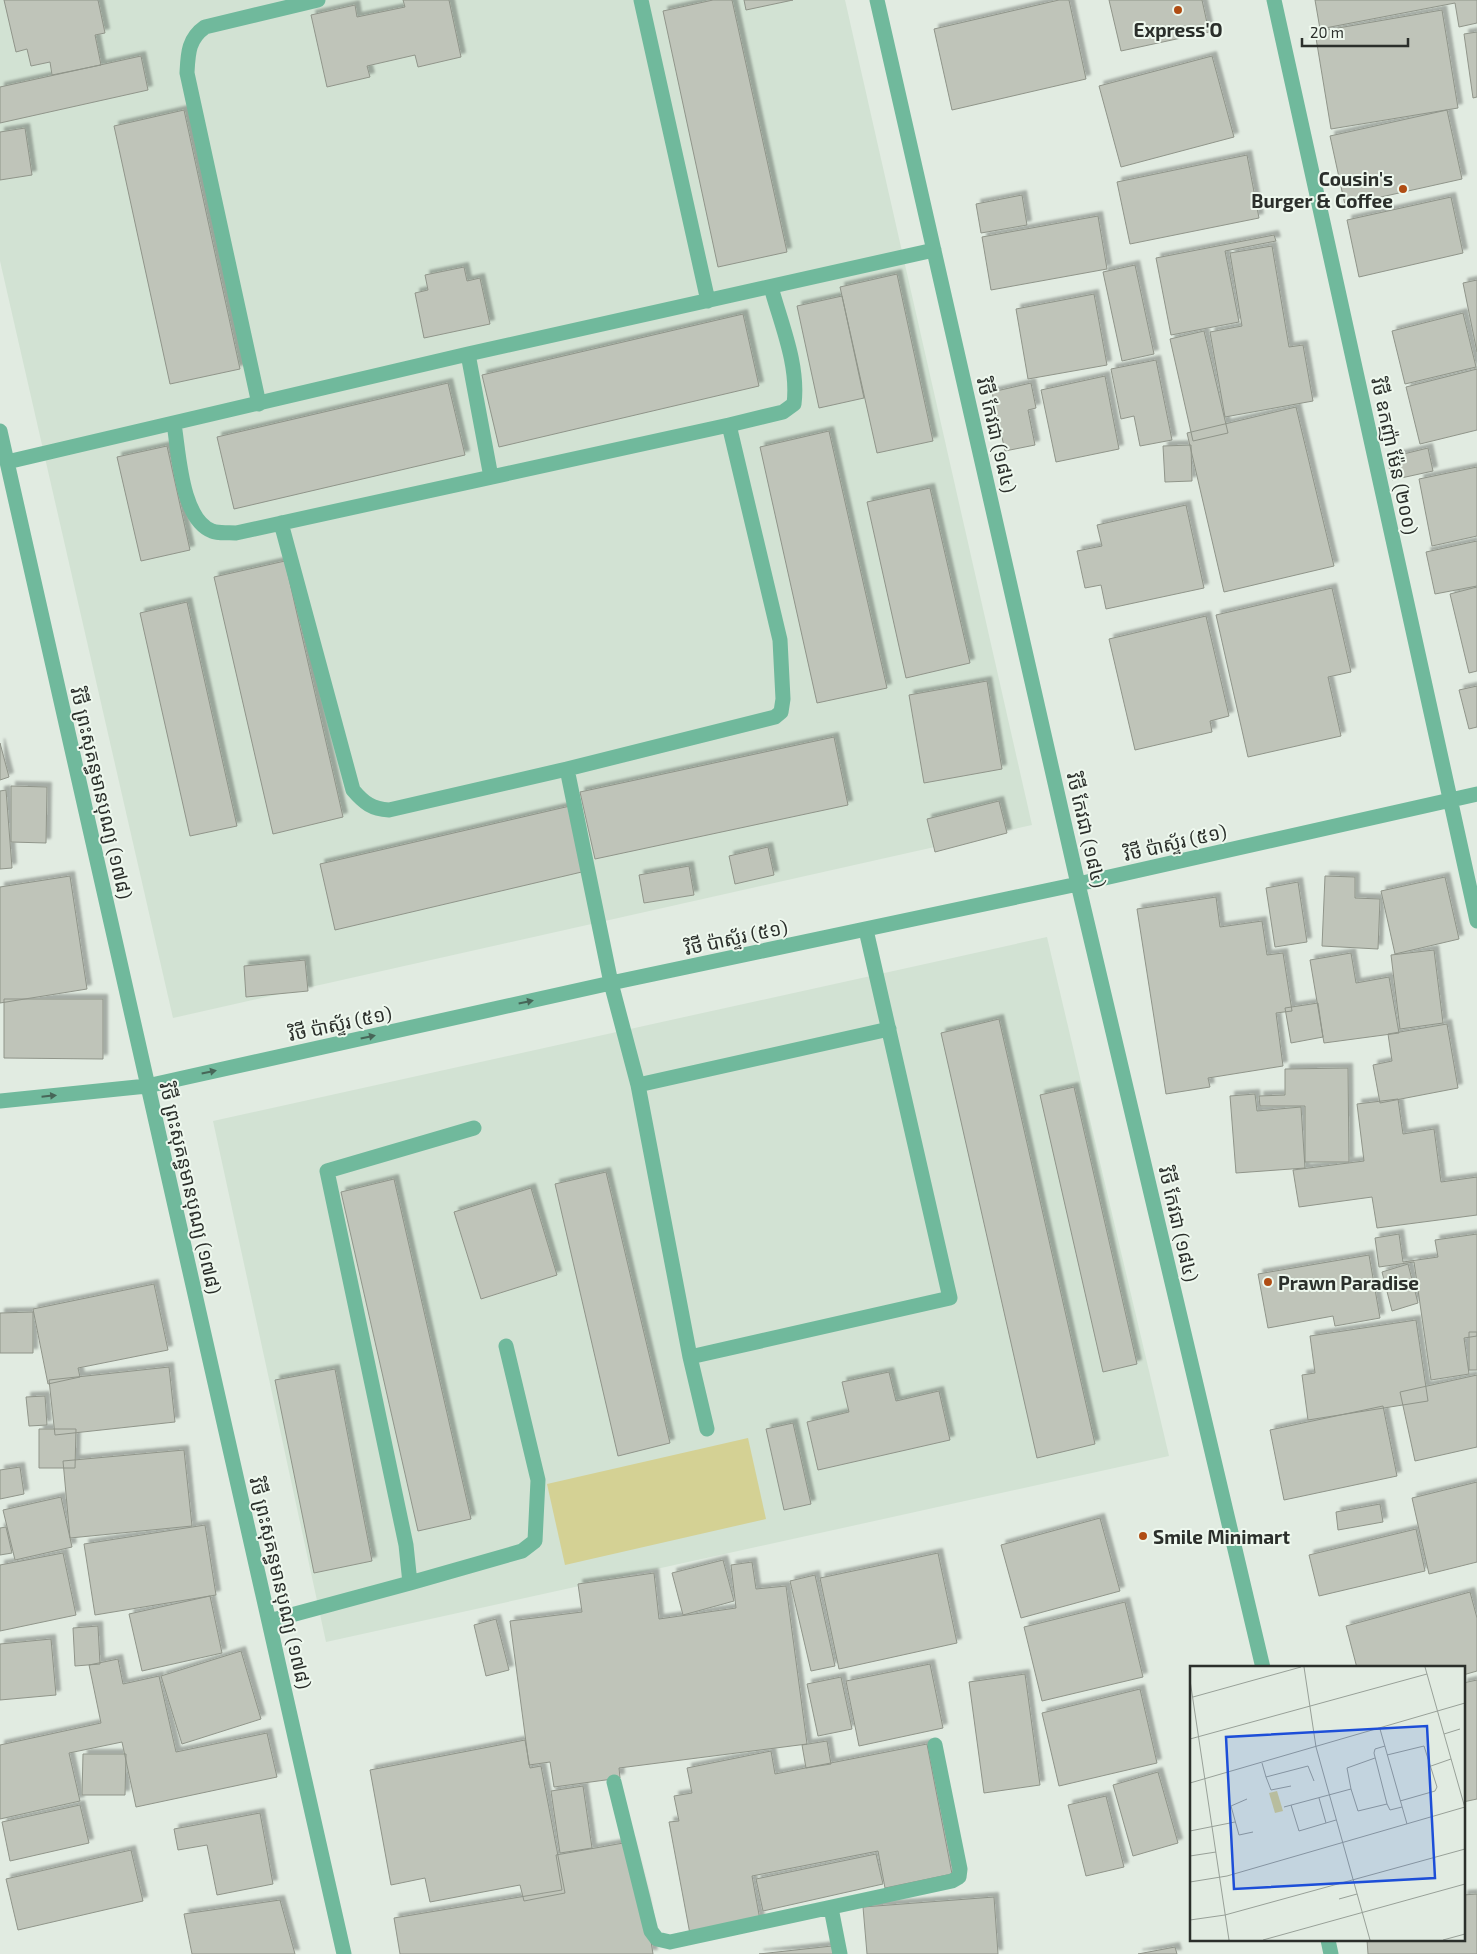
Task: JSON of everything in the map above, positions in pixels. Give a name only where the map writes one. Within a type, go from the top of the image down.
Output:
[{"type":"street","points":[[259,404],[187,73],[188,51],[193,37],[204,27],[318,0]]},
{"type":"street","points":[[641,0],[708,301]]},
{"type":"street","name":"វិថី កែវជា (១៨៤)","points":[[877,0],[1078,884],[1263,1666]]},
{"type":"street","name":"វិថី ឧកញ៉ា ម៉ែន (២០០)","points":[[1274,0],[1477,921]]},
{"type":"street","points":[[7,462],[468,354],[934,250]]},
{"type":"street","points":[[174,424],[187,498],[195,517],[212,531],[236,533],[729,425],[783,412],[794,404],[796,390],[794,369],[771,287]]},
{"type":"street","points":[[468,354],[491,477]]},
{"type":"street","points":[[281,523],[353,790],[362,801],[375,809],[389,810],[567,769],[775,717],[781,712],[783,698],[780,640],[729,425]]},
{"type":"street","name":"វិថី ព្រះសុគន្ធមានបុណ្យ (១៧៨)","points":[[0,431],[344,1954]]},
{"type":"street","points":[[567,769],[611,983],[638,1085],[690,1357],[707,1429]]},
{"type":"street","name":"វិថី ប៉ាស្ទ័រ (៥១)","points":[[0,1101],[147,1086],[611,983],[1078,884],[1477,794]]},
{"type":"street","points":[[690,1357],[950,1298],[866,930]]},
{"type":"street","points":[[638,1085],[889,1029]]},
{"type":"street","points":[[410,1583],[406,1545],[327,1171],[474,1128]]},
{"type":"street","points":[[269,1621],[522,1551],[535,1542],[538,1480],[506,1346]]},
{"type":"street","points":[[614,1782],[651,1931],[657,1940],[670,1942],[952,1882],[958,1877],[960,1869],[935,1745]]},
{"type":"street","points":[[831,1908],[840,1954]]},
{"type":"shaded area","points":[[0,0],[845,0],[1032,825],[173,1018],[0,261]]},
{"type":"shaded area","points":[[1047,937],[1169,1456],[326,1642],[213,1121]]},
{"type":"shaded area","points":[[748,1438],[766,1519],[565,1565],[547,1484]]},
{"type":"building","points":[[4,0],[98,0],[105,33],[95,35],[101,65],[52,75],[50,62],[31,66],[27,49],[16,52]]},
{"type":"building","points":[[403,0],[449,0],[461,57],[418,67],[415,55],[367,66],[370,77],[327,87],[311,15],[355,5],[357,17],[405,7]]},
{"type":"building","points":[[713,0],[732,0],[787,252],[718,267],[663,11]]},
{"type":"building","points":[[744,0],[793,0],[746,10]]},
{"type":"building","points":[[1059,0],[1069,0],[1086,79],[952,110],[934,29]]},
{"type":"building","points":[[1109,0],[1202,0],[1209,32],[1121,51]]},
{"type":"building","points":[[1315,0],[1477,0],[1477,23],[1459,27],[1455,3],[1320,29]]},
{"type":"building","points":[[1442,10],[1458,108],[1331,129],[1315,32]]},
{"type":"building","points":[[1477,32],[1477,97],[1473,98],[1464,34]]},
{"type":"building","points":[[141,56],[148,90],[0,123],[0,87]]},
{"type":"building","points":[[1212,56],[1234,137],[1121,167],[1099,86]]},
{"type":"building","points":[[184,110],[240,369],[170,384],[114,126]]},
{"type":"building","points":[[1447,110],[1462,179],[1345,205],[1330,136]]},
{"type":"building","points":[[25,128],[32,175],[0,180],[0,132]]},
{"type":"building","points":[[1247,155],[1259,218],[1130,244],[1117,182]]},
{"type":"building","points":[[1022,195],[1027,225],[981,233],[976,204]]},
{"type":"building","points":[[1451,197],[1463,253],[1359,277],[1347,220]]},
{"type":"building","points":[[1098,216],[1107,269],[991,290],[982,237]]},
{"type":"building","points":[[1274,235],[1276,241],[1225,251],[1239,322],[1171,335],[1156,258]]},
{"type":"building","points":[[1272,246],[1289,347],[1303,345],[1313,401],[1225,417],[1210,332],[1242,326],[1230,253]]},
{"type":"building","points":[[1135,265],[1154,354],[1122,361],[1103,272]]},
{"type":"building","points":[[464,267],[467,281],[480,278],[490,324],[424,338],[415,293],[428,290],[425,275]]},
{"type":"building","points":[[897,274],[933,441],[877,453],[840,287]]},
{"type":"building","points":[[1477,280],[1477,352],[1463,283]]},
{"type":"building","points":[[1094,294],[1107,365],[1028,379],[1016,309]]},
{"type":"building","points":[[842,296],[864,398],[819,408],[797,306]]},
{"type":"building","points":[[1463,313],[1476,367],[1405,384],[1392,331]]},
{"type":"building","points":[[743,314],[759,386],[499,447],[482,375]]},
{"type":"building","points":[[1204,331],[1228,433],[1193,441],[1170,339]]},
{"type":"building","points":[[1156,360],[1172,440],[1140,446],[1134,416],[1121,419],[1111,369]]},
{"type":"building","points":[[1477,369],[1477,430],[1420,444],[1406,387]]},
{"type":"building","points":[[1105,376],[1119,449],[1056,462],[1041,390]]},
{"type":"building","points":[[448,383],[465,455],[234,509],[217,437]]},
{"type":"building","points":[[1031,383],[1036,408],[1028,410],[1035,445],[1005,451],[992,392]]},
{"type":"building","points":[[1296,407],[1334,566],[1224,592],[1187,433]]},
{"type":"building","points":[[829,431],[887,688],[817,703],[760,447]]},
{"type":"building","points":[[1191,445],[1192,481],[1165,482],[1163,446]]},
{"type":"building","points":[[167,446],[190,550],[141,561],[117,457]]},
{"type":"building","points":[[1428,448],[1433,471],[1392,480],[1387,458]]},
{"type":"building","points":[[1477,467],[1477,536],[1432,546],[1419,479]]},
{"type":"building","points":[[930,488],[970,663],[906,678],[867,502]]},
{"type":"building","points":[[1186,505],[1204,588],[1106,609],[1101,585],[1085,588],[1077,551],[1102,546],[1097,525]]},
{"type":"building","points":[[1477,541],[1477,586],[1435,594],[1426,552]]},
{"type":"building","points":[[285,561],[343,817],[273,834],[214,577]]},
{"type":"building","points":[[1477,587],[1477,671],[1469,673],[1450,594]]},
{"type":"building","points":[[1332,588],[1351,672],[1328,677],[1341,736],[1248,757],[1216,615]]},
{"type":"building","points":[[187,602],[237,826],[190,836],[140,613]]},
{"type":"building","points":[[1206,616],[1229,716],[1210,721],[1212,732],[1135,750],[1109,639]]},
{"type":"building","points":[[987,681],[1002,769],[924,783],[909,695]]},
{"type":"building","points":[[1477,686],[1477,727],[1469,729],[1459,690]]},
{"type":"building","points":[[834,737],[848,805],[595,859],[580,792]]},
{"type":"building","points":[[0,743],[9,777],[0,780]]},
{"type":"building","points":[[11,786],[47,787],[46,843],[11,842]]},
{"type":"building","points":[[6,790],[12,868],[0,869],[0,791]]},
{"type":"building","points":[[999,801],[1007,833],[935,852],[927,819]]},
{"type":"building","points":[[570,806],[586,871],[335,930],[320,864]]},
{"type":"building","points":[[768,847],[774,875],[735,884],[729,856]]},
{"type":"building","points":[[689,866],[694,895],[644,903],[639,875]]},
{"type":"building","points":[[70,876],[87,989],[0,1003],[0,887]]},
{"type":"building","points":[[1325,876],[1355,877],[1355,898],[1380,899],[1378,949],[1322,946]]},
{"type":"building","points":[[1445,877],[1459,939],[1395,954],[1381,891]]},
{"type":"building","points":[[1298,882],[1307,942],[1275,947],[1266,888]]},
{"type":"building","points":[[1216,897],[1220,927],[1262,921],[1267,955],[1283,953],[1292,1011],[1276,1013],[1283,1066],[1208,1078],[1210,1087],[1166,1094],[1137,909]]},
{"type":"building","points":[[1434,950],[1443,1023],[1400,1029],[1391,955]]},
{"type":"building","points":[[1351,953],[1356,983],[1389,977],[1399,1033],[1324,1043],[1310,960]]},
{"type":"building","points":[[305,960],[308,991],[246,997],[244,966]]},
{"type":"building","points":[[4,999],[103,999],[103,1059],[4,1058]]},
{"type":"building","points":[[1318,1003],[1323,1037],[1291,1043],[1285,1008]]},
{"type":"building","points":[[999,1019],[1095,1444],[1037,1458],[941,1033]]},
{"type":"building","points":[[1447,1024],[1458,1088],[1380,1103],[1373,1065],[1392,1061],[1388,1034]]},
{"type":"building","points":[[1348,1068],[1349,1162],[1305,1162],[1305,1106],[1260,1106],[1259,1096],[1285,1095],[1285,1069]]},
{"type":"building","points":[[1074,1087],[1137,1364],[1103,1372],[1040,1095]]},
{"type":"building","points":[[1255,1094],[1257,1111],[1301,1107],[1305,1168],[1236,1173],[1230,1096]]},
{"type":"building","points":[[1398,1099],[1403,1134],[1434,1129],[1441,1182],[1477,1177],[1477,1215],[1377,1228],[1372,1197],[1299,1207],[1293,1170],[1364,1161],[1357,1104]]},
{"type":"building","points":[[606,1172],[670,1443],[618,1456],[555,1184]]},
{"type":"building","points":[[394,1179],[471,1519],[418,1531],[341,1192]]},
{"type":"building","points":[[531,1188],[557,1275],[481,1299],[454,1212]]},
{"type":"building","points":[[1399,1234],[1403,1262],[1438,1257],[1435,1240],[1477,1234],[1477,1336],[1464,1338],[1469,1374],[1431,1380],[1414,1262],[1379,1267],[1375,1238]]},
{"type":"building","points":[[1369,1255],[1380,1318],[1335,1326],[1333,1316],[1268,1328],[1258,1274]]},
{"type":"building","points":[[1408,1264],[1418,1303],[1392,1311],[1382,1272]]},
{"type":"building","points":[[154,1284],[168,1350],[78,1368],[80,1377],[48,1384],[33,1309]]},
{"type":"building","points":[[33,1312],[33,1353],[0,1353],[0,1313]]},
{"type":"building","points":[[1416,1320],[1428,1401],[1308,1420],[1302,1375],[1315,1373],[1310,1336]]},
{"type":"building","points":[[1469,1332],[1477,1332],[1477,1370],[1469,1370]]},
{"type":"building","points":[[169,1367],[175,1422],[55,1435],[49,1380]]},
{"type":"building","points":[[335,1369],[372,1561],[314,1573],[275,1380]]},
{"type":"building","points":[[889,1372],[896,1401],[939,1391],[950,1440],[818,1470],[807,1422],[849,1412],[842,1382]]},
{"type":"building","points":[[1477,1375],[1477,1447],[1415,1461],[1400,1392]]},
{"type":"building","points":[[45,1396],[47,1425],[29,1426],[26,1397]]},
{"type":"building","points":[[1383,1406],[1397,1476],[1284,1500],[1270,1430]]},
{"type":"building","points":[[793,1423],[811,1504],[784,1510],[766,1429]]},
{"type":"building","points":[[39,1429],[76,1429],[75,1468],[39,1468]]},
{"type":"building","points":[[184,1450],[192,1526],[70,1538],[63,1461]]},
{"type":"building","points":[[20,1467],[24,1494],[0,1499],[0,1470]]},
{"type":"building","points":[[1477,1482],[1477,1562],[1429,1574],[1412,1498]]},
{"type":"building","points":[[61,1497],[72,1547],[15,1560],[3,1510]]},
{"type":"building","points":[[1380,1504],[1383,1522],[1338,1530],[1336,1512]]},
{"type":"building","points":[[1100,1518],[1120,1591],[1021,1618],[1001,1545]]},
{"type":"building","points":[[205,1525],[216,1595],[95,1615],[84,1544]]},
{"type":"building","points":[[6,1527],[12,1553],[0,1555],[0,1528]]},
{"type":"building","points":[[1416,1529],[1425,1571],[1319,1596],[1309,1555]]},
{"type":"building","points":[[63,1553],[76,1615],[0,1631],[0,1565]]},
{"type":"building","points":[[938,1553],[957,1643],[839,1669],[820,1578]]},
{"type":"building","points":[[723,1560],[734,1601],[683,1615],[672,1573]]},
{"type":"building","points":[[752,1562],[756,1589],[786,1586],[807,1744],[619,1768],[620,1778],[554,1787],[550,1762],[529,1765],[510,1621],[582,1612],[578,1584],[654,1573],[659,1619],[736,1608],[731,1565]]},
{"type":"building","points":[[815,1575],[835,1666],[811,1671],[790,1581]]},
{"type":"building","points":[[1470,1592],[1477,1618],[1477,1671],[1464,1675],[1464,1666],[1356,1666],[1346,1626]]},
{"type":"building","points":[[210,1596],[222,1653],[142,1671],[129,1614]]},
{"type":"building","points":[[1125,1602],[1143,1677],[1042,1701],[1024,1627]]},
{"type":"building","points":[[496,1619],[509,1670],[486,1676],[474,1625]]},
{"type":"building","points":[[98,1626],[100,1664],[75,1666],[73,1628]]},
{"type":"building","points":[[51,1639],[56,1695],[0,1700],[0,1644]]},
{"type":"building","points":[[241,1651],[261,1719],[182,1744],[161,1676]]},
{"type":"building","points":[[118,1659],[123,1684],[159,1676],[176,1752],[267,1733],[277,1777],[136,1807],[122,1742],[69,1753],[80,1801],[0,1819],[0,1745],[101,1723],[89,1665]]},
{"type":"building","points":[[930,1664],[943,1728],[859,1746],[846,1681]]},
{"type":"building","points":[[1025,1674],[1040,1785],[984,1793],[969,1682]]},
{"type":"building","points":[[841,1677],[852,1729],[818,1736],[807,1684]]},
{"type":"building","points":[[1477,1680],[1477,1799],[1464,1802],[1464,1683]]},
{"type":"building","points":[[1140,1689],[1157,1763],[1059,1786],[1042,1713]]},
{"type":"building","points":[[525,1740],[530,1768],[541,1766],[565,1893],[524,1901],[520,1885],[430,1902],[425,1878],[391,1885],[370,1770]]},
{"type":"building","points":[[827,1741],[831,1764],[806,1768],[802,1745]]},
{"type":"building","points":[[927,1744],[952,1874],[885,1888],[878,1851],[752,1876],[760,1920],[690,1934],[669,1822],[679,1821],[674,1796],[692,1793],[687,1768],[771,1751],[775,1774]]},
{"type":"building","points":[[83,1754],[126,1754],[125,1795],[82,1795]]},
{"type":"building","points":[[1158,1772],[1178,1843],[1133,1856],[1113,1785]]},
{"type":"building","points":[[583,1786],[592,1848],[560,1853],[551,1791]]},
{"type":"building","points":[[1106,1796],[1124,1867],[1086,1876],[1068,1805]]},
{"type":"building","points":[[80,1805],[89,1843],[10,1861],[2,1822]]},
{"type":"building","points":[[260,1813],[273,1884],[217,1895],[207,1845],[178,1850],[174,1829]]},
{"type":"building","points":[[629,1842],[645,1903],[653,1954],[400,1954],[394,1918],[562,1890],[556,1855]]},
{"type":"building","points":[[131,1850],[143,1901],[18,1930],[6,1879]]},
{"type":"building","points":[[876,1854],[883,1884],[763,1911],[756,1879]]},
{"type":"building","points":[[1477,1894],[1477,1954],[1368,1954],[1367,1942],[1464,1942],[1464,1895]]},
{"type":"building","points":[[994,1897],[998,1954],[867,1954],[863,1907]]},
{"type":"building","points":[[280,1900],[295,1954],[192,1954],[184,1914]]},
{"type":"building","points":[[832,1946],[833,1954],[759,1954]]},
{"type":"building","points":[[1175,1947],[1177,1954],[1138,1954]]},
{"type":"place","name":"Express'O","points":[[1178,10]]},
{"type":"place","name":"Cousin's Burger & Coffee","points":[[1403,189]]},
{"type":"place","name":"Prawn Paradise","points":[[1268,1282]]},
{"type":"place","name":"Smile Minimart","points":[[1143,1536]]}]
